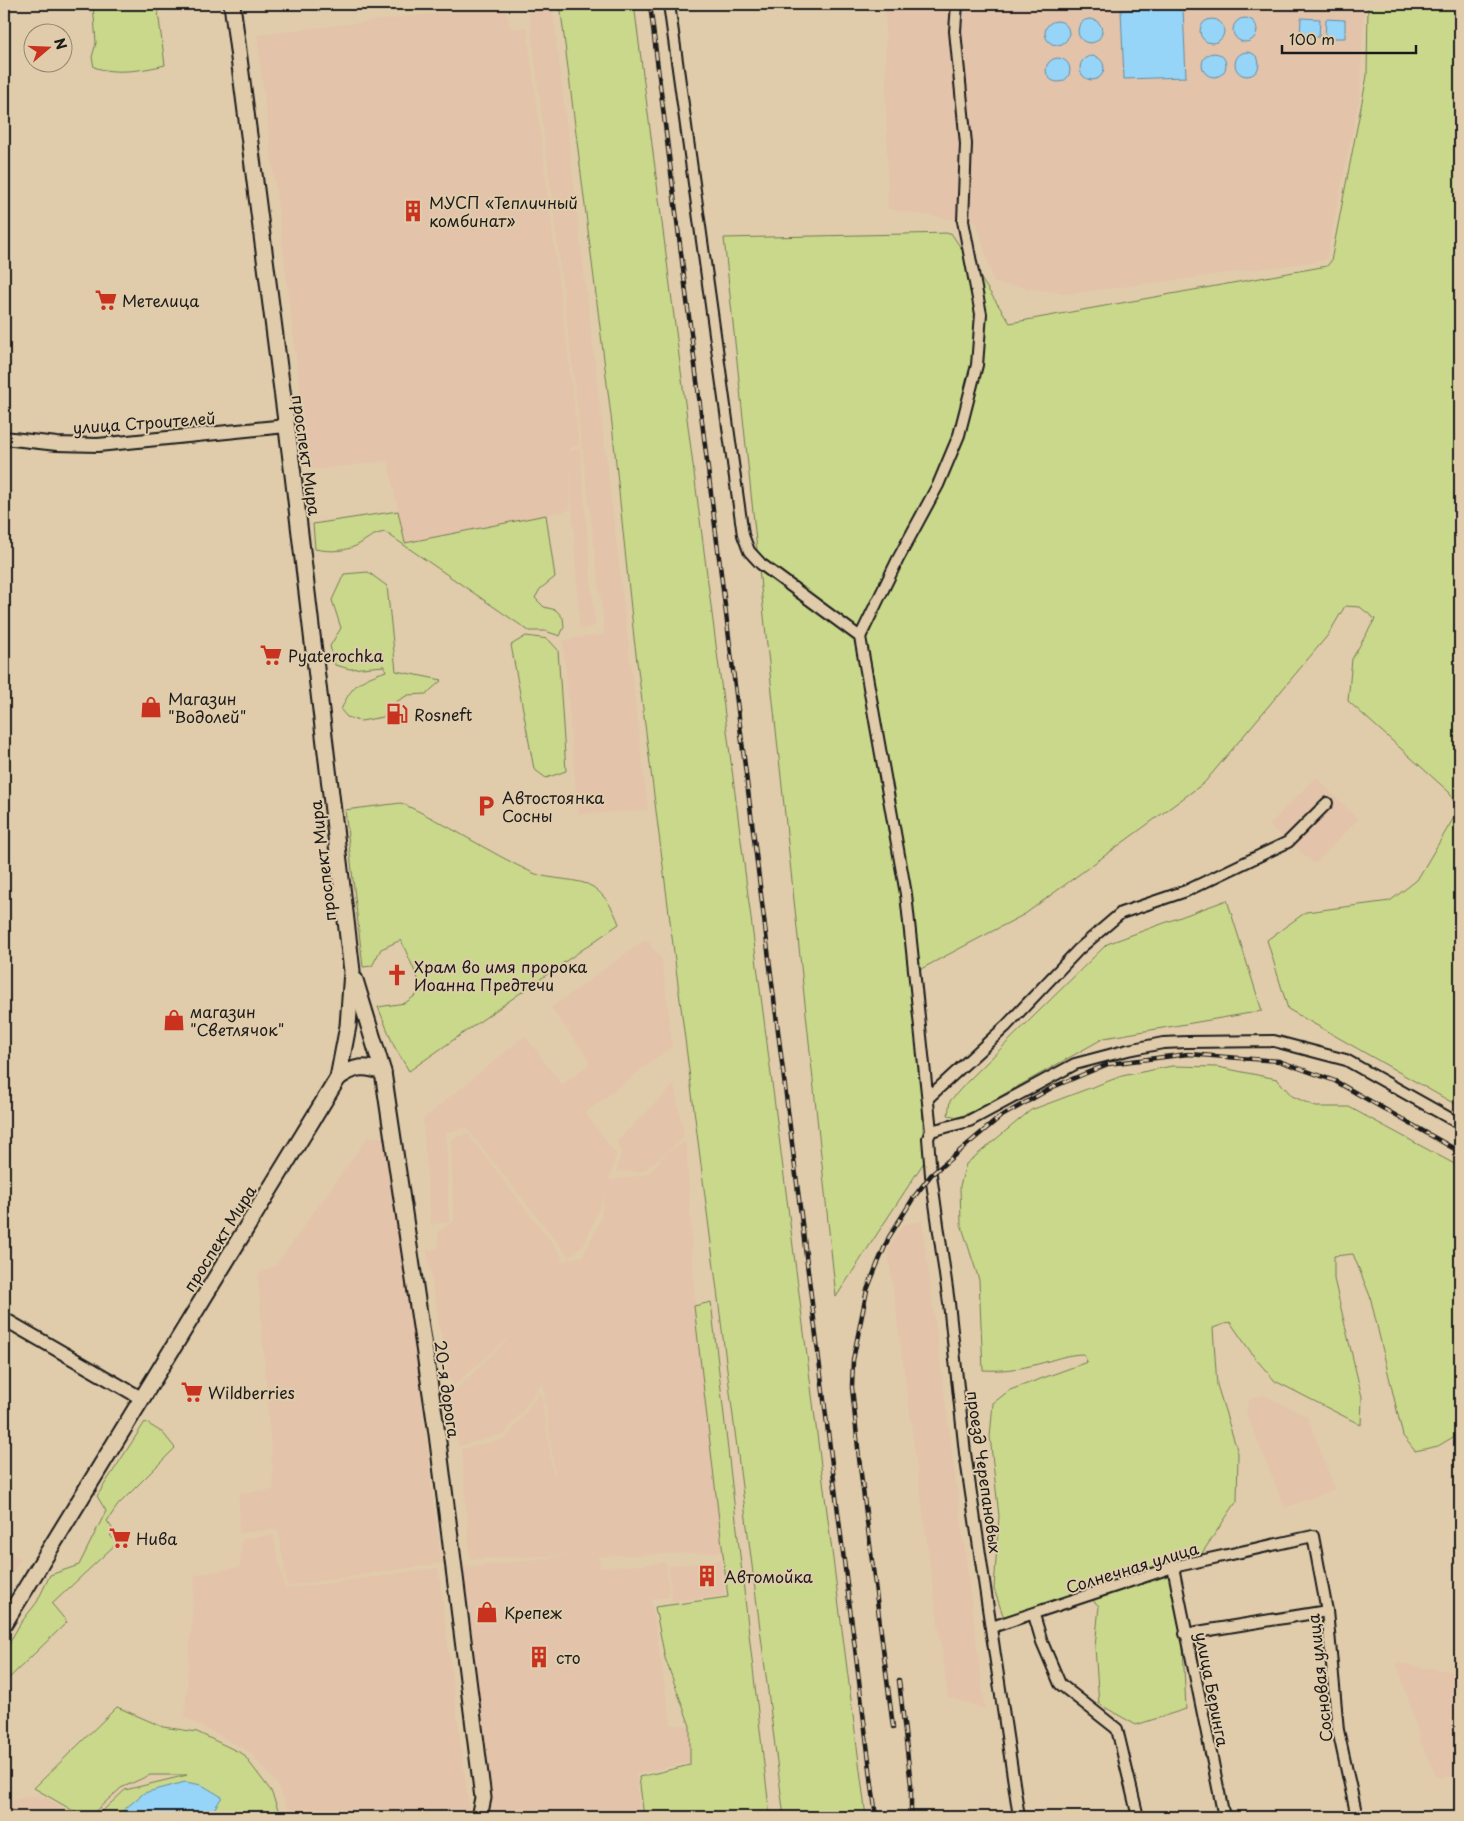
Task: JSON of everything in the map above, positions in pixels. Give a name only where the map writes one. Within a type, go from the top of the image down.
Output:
[{"type":"main road","name":"проспект Мира","points":[[4,1624],[338,1078],[348,1026],[352,971],[286,426],[232,4]]},
{"type":"main road","name":"20-я дорога","points":[[352,971],[383,1072],[436,1434],[457,1593],[483,1798],[479,1817]]},
{"type":"main road","points":[[338,1078],[352,1068],[370,1067],[383,1072]]},
{"type":"street","points":[[669,4],[743,535],[749,551],[761,564],[860,637],[898,559],[942,477],[959,435],[977,365],[981,314],[963,221],[966,144],[955,31],[957,4]]},
{"type":"street","name":"улица Строителей","points":[[4,438],[57,444],[98,445],[286,426]]},
{"type":"street","name":"проезд Черепановых","points":[[860,637],[906,894],[931,1131],[928,1138],[931,1175],[949,1303],[965,1453],[1019,1817]]},
{"type":"street","points":[[928,1098],[1006,1026],[1079,949],[1122,913],[1186,891],[1288,842],[1327,803]]},
{"type":"street","points":[[931,1131],[969,1121],[1075,1064],[1163,1043],[1187,1042],[1274,1041],[1346,1060],[1460,1124]]},
{"type":"street","points":[[4,1319],[141,1398]]},
{"type":"street","name":"Солнечная улица","points":[[992,1627],[1173,1567],[1313,1536]]},
{"type":"street","name":"Сосновая улица","points":[[1313,1536],[1327,1611],[1338,1730],[1357,1817]]},
{"type":"street","name":"улица Беринга","points":[[1173,1567],[1185,1634],[1224,1817]]},
{"type":"street","points":[[1185,1634],[1327,1611]]},
{"type":"street","points":[[1034,1614],[1042,1642],[1060,1684],[1117,1729],[1138,1817]]},
{"type":"shaded area","points":[[528,4],[552,4],[648,810],[578,814],[563,640],[605,634]]},
{"type":"shaded area","points":[[885,4],[1364,4],[1360,94],[1326,260],[1069,294],[994,283],[977,223],[888,209]]},
{"type":"shaded area","points":[[505,5],[511,29],[527,27],[579,445],[569,448],[569,451],[580,449],[595,626],[580,629],[570,468],[570,510],[405,543],[388,461],[310,470],[257,35]]},
{"type":"shaded area","points":[[1316,777],[1358,819],[1315,864],[1269,825]]},
{"type":"shaded area","points":[[646,939],[662,960],[672,1046],[585,1113],[616,1154],[609,1181],[648,1174],[666,1153],[686,1141],[696,1324],[725,1552],[598,1556],[600,1568],[666,1563],[669,1597],[651,1599],[671,1725],[690,1726],[690,1762],[636,1774],[640,1817],[487,1817],[459,1568],[574,1555],[470,1559],[462,1449],[507,1438],[541,1391],[553,1475],[555,1475],[543,1382],[505,1434],[459,1446],[445,1400],[521,1327],[454,1385],[444,1372],[532,1288],[447,1369],[427,1251],[439,1248],[438,1232],[454,1221],[451,1140],[467,1133],[563,1257],[559,1262],[583,1256],[601,1219],[604,1195],[585,1243],[569,1257],[466,1128],[446,1132],[449,1222],[431,1224],[423,1119],[525,1036],[562,1085],[589,1064],[588,1058],[551,1008]]},
{"type":"shaded area","points":[[674,1085],[684,1137],[642,1172],[617,1171],[621,1153],[617,1141]]},
{"type":"shaded area","points":[[368,1137],[387,1138],[406,1254],[434,1509],[442,1563],[287,1586],[278,1529],[239,1533],[239,1493],[274,1490],[258,1275],[276,1265]]},
{"type":"shaded area","points":[[922,1221],[985,1709],[948,1697],[888,1250],[902,1225]]},
{"type":"shaded area","points":[[1263,1395],[1307,1416],[1335,1489],[1285,1508],[1246,1412],[1250,1399]]},
{"type":"shaded area","points":[[273,1535],[285,1589],[438,1568],[470,1817],[292,1817],[276,1782],[250,1752],[185,1717],[195,1575],[240,1567],[242,1539]]},
{"type":"shaded area","points":[[4,1549],[21,1559],[4,1587]]},
{"type":"shaded area","points":[[721,1560],[725,1595],[672,1601],[668,1566]]},
{"type":"shaded area","points":[[1397,1663],[1460,1673],[1460,1774],[1438,1778],[1423,1748]]},
{"type":"shaded area","points":[[31,1796],[46,1798],[78,1817],[4,1817],[4,1803]]},
{"type":"green space","points":[[93,4],[157,4],[165,65],[139,70],[120,71],[94,67],[92,57],[96,43]]},
{"type":"green space","points":[[560,4],[634,4],[866,1817],[784,1817],[634,638],[612,424]]},
{"type":"green space","points":[[1368,4],[1460,4],[1460,1107],[1288,1009],[1267,940],[1306,912],[1390,901],[1417,880],[1456,814],[1454,802],[1449,792],[1348,701],[1352,659],[1375,619],[1360,607],[1345,606],[1328,635],[1204,783],[1025,914],[919,970],[924,1162],[836,1297],[724,238],[951,233],[1010,323],[1327,266],[1331,261],[1367,76]]},
{"type":"green space","points":[[398,511],[405,543],[546,515],[555,577],[540,589],[535,598],[544,607],[556,610],[563,618],[564,627],[560,636],[545,631],[529,631],[385,532],[344,550],[326,551],[315,549],[313,524]]},
{"type":"green space","points":[[368,572],[387,586],[396,671],[442,680],[426,694],[408,695],[394,703],[383,717],[361,721],[347,717],[341,710],[345,701],[353,689],[363,680],[386,671],[384,666],[350,669],[335,665],[330,646],[341,628],[332,600],[344,574]]},
{"type":"green space","points":[[526,636],[548,639],[558,650],[566,771],[546,778],[534,769],[511,645]]},
{"type":"green space","points":[[401,803],[533,873],[580,882],[593,887],[609,904],[619,924],[409,1071],[394,1046],[378,1007],[405,1003],[423,990],[401,940],[381,949],[372,966],[363,967],[345,810]]},
{"type":"green space","points":[[1227,900],[1262,1011],[1104,1038],[974,1111],[959,1117],[948,1115],[950,1101],[967,1082],[1107,944]]},
{"type":"green space","points":[[1172,1066],[1218,1067],[1277,1079],[1292,1096],[1316,1107],[1349,1107],[1460,1167],[1460,1433],[1438,1446],[1415,1451],[1403,1436],[1370,1296],[1353,1254],[1334,1256],[1334,1279],[1362,1397],[1361,1425],[1275,1381],[1255,1358],[1230,1322],[1213,1328],[1217,1385],[1238,1453],[1237,1501],[1198,1559],[1173,1567],[1169,1575],[1182,1626],[1186,1709],[1136,1725],[1099,1704],[1095,1647],[1099,1606],[1089,1597],[1017,1621],[1004,1618],[994,1589],[999,1516],[990,1437],[993,1403],[1010,1390],[1087,1362],[1084,1354],[1078,1354],[1031,1366],[983,1370],[979,1280],[961,1224],[960,1186],[966,1164],[1031,1110],[1122,1076]]},
{"type":"green space","points":[[711,1302],[770,1817],[644,1817],[639,1777],[690,1765],[690,1726],[665,1658],[655,1607],[728,1597],[694,1306]]},
{"type":"green space","points":[[145,1422],[163,1433],[175,1448],[118,1505],[107,1521],[114,1531],[110,1535],[117,1543],[52,1604],[67,1622],[4,1683],[4,1652],[20,1624],[37,1602],[50,1575],[79,1565],[106,1511],[97,1496]]},
{"type":"green space","points":[[117,1707],[163,1727],[197,1732],[243,1754],[271,1791],[281,1817],[96,1817],[125,1790],[187,1775],[150,1775],[121,1788],[89,1817],[84,1817],[34,1788]]},
{"type":"water","points":[[1183,8],[1186,77],[1124,79],[1121,10]]},
{"type":"water","points":[[1245,18],[1253,22],[1257,30],[1253,38],[1245,42],[1237,38],[1233,30],[1237,22]]},
{"type":"water","points":[[1301,18],[1320,19],[1319,37],[1300,37]]},
{"type":"water","points":[[1090,19],[1098,23],[1102,31],[1098,39],[1090,43],[1082,39],[1078,31],[1082,23]]},
{"type":"water","points":[[1212,19],[1220,23],[1224,31],[1220,39],[1212,43],[1204,39],[1200,31],[1204,23]]},
{"type":"water","points":[[1326,19],[1345,20],[1345,38],[1325,38]]},
{"type":"water","points":[[1057,21],[1062,22],[1068,28],[1068,38],[1062,44],[1057,45],[1052,44],[1046,38],[1045,33],[1046,28],[1052,22]]},
{"type":"water","points":[[1247,52],[1255,56],[1259,64],[1255,72],[1247,76],[1239,72],[1235,64],[1239,56]]},
{"type":"water","points":[[1214,53],[1222,57],[1226,65],[1222,73],[1214,77],[1206,73],[1202,65],[1206,57]]},
{"type":"water","points":[[1092,56],[1100,60],[1104,68],[1100,76],[1092,80],[1084,76],[1080,68],[1084,60]]},
{"type":"water","points":[[1058,58],[1063,59],[1069,65],[1069,75],[1063,81],[1058,82],[1053,81],[1047,75],[1046,70],[1047,65],[1053,59]]},
{"type":"water","points":[[185,1782],[202,1785],[222,1797],[209,1817],[115,1817],[144,1793]]},
{"type":"railway","points":[[650,4],[876,1817]]},
{"type":"railway","points":[[893,1727],[859,1458],[852,1387],[853,1360],[867,1290],[877,1265],[889,1237],[914,1197],[931,1175],[1000,1117],[1053,1087],[1108,1064],[1188,1054],[1279,1061],[1335,1081],[1460,1152]]},
{"type":"railway","points":[[899,1680],[911,1785],[911,1817]]},
{"type":"place","name":"МУСП «Тепличный комбинат»","points":[[413,211]]},
{"type":"place","name":"Метелица","points":[[106,300]]},
{"type":"place","name":"Pyaterochka","points":[[271,655]]},
{"type":"place","name":"Магазин \"Водолей\"","points":[[151,707]]},
{"type":"place","name":"Rosneft","points":[[397,714]]},
{"type":"place","name":"Автостоянка Сосны","points":[[486,806]]},
{"type":"place","name":"Храм во имя пророка Иоанна Предтечи","points":[[397,975]]},
{"type":"place","name":"магазин \"Светлячок\"","points":[[174,1020]]},
{"type":"place","name":"Wildberries","points":[[192,1392]]},
{"type":"place","name":"Нива","points":[[120,1538]]},
{"type":"place","name":"Автомойка","points":[[707,1576]]},
{"type":"place","name":"Крепеж","points":[[487,1612]]},
{"type":"place","name":"сто","points":[[539,1657]]}]
